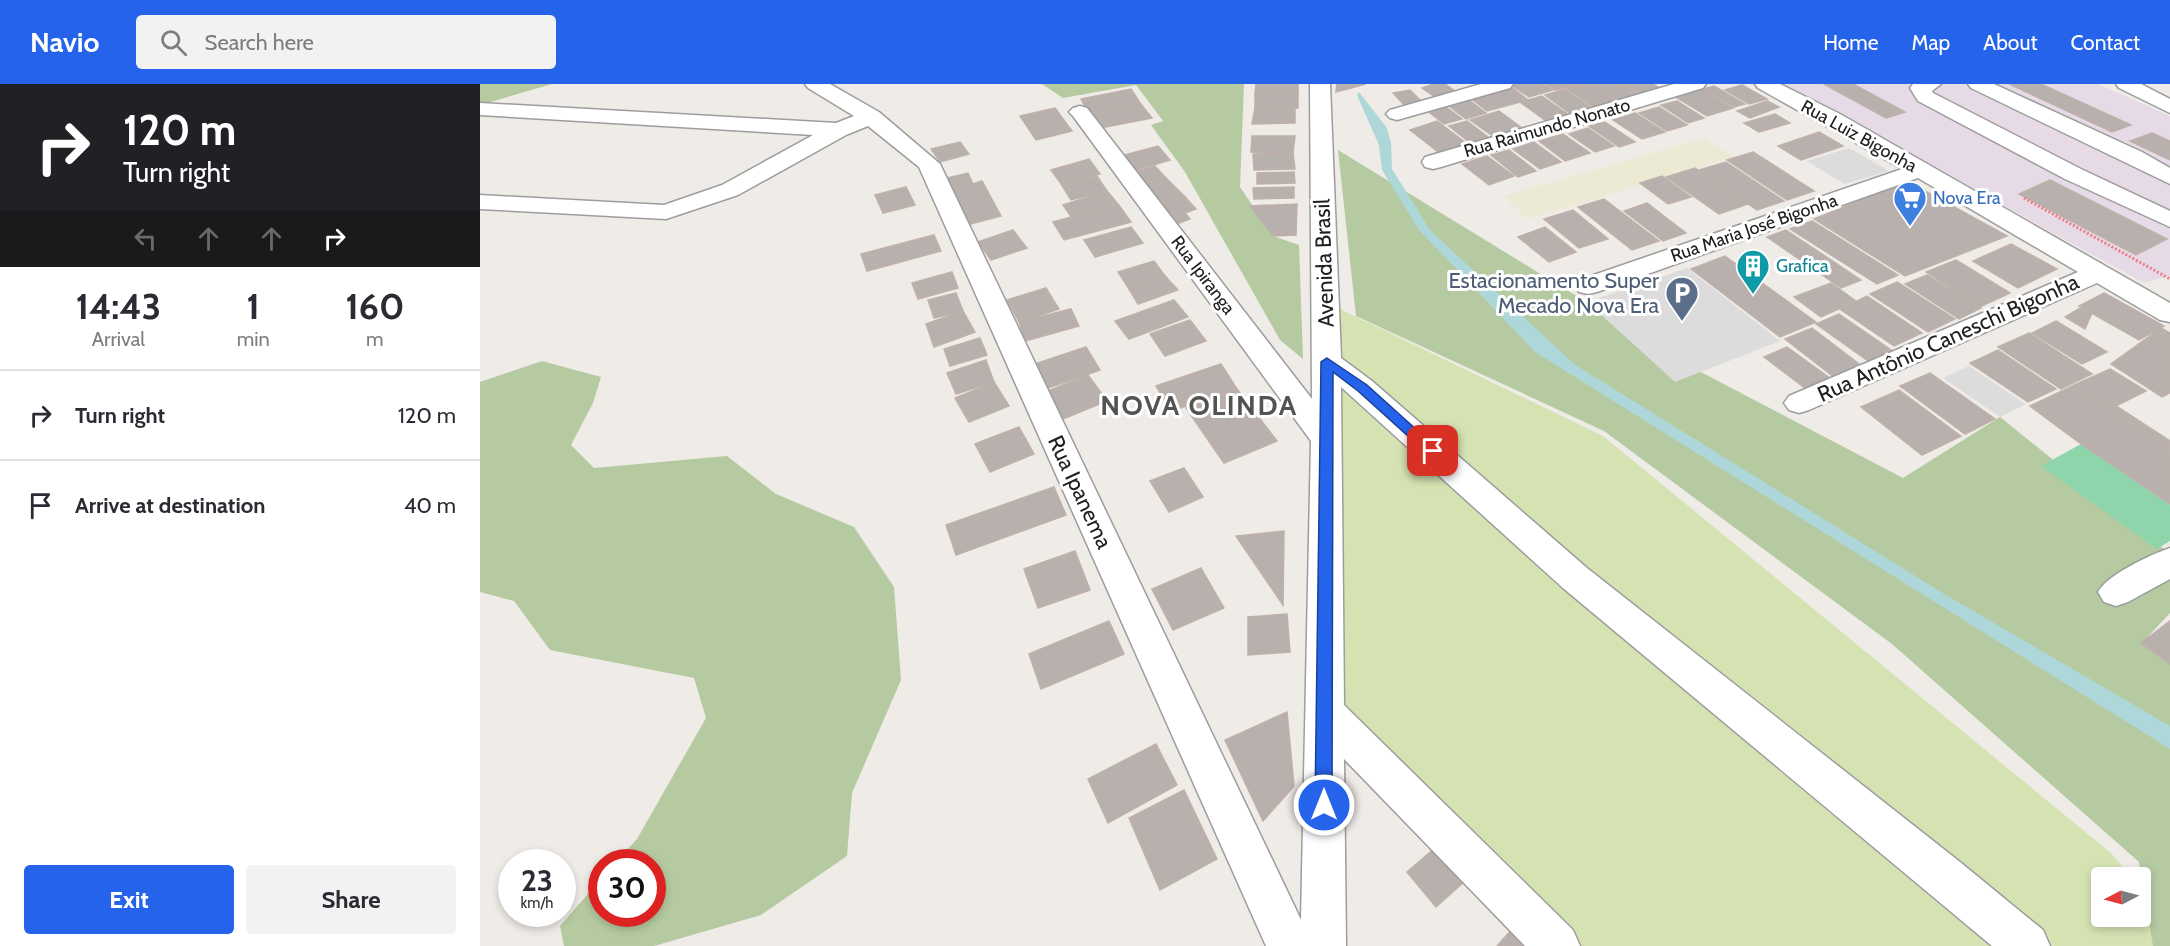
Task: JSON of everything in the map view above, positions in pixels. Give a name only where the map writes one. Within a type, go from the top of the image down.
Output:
[{"type":"street","name":"Rua Ipanema","points":[[815,84],[871,117],[929,164],[1288,946]]},
{"type":"street","name":"Avenida Brasil","points":[[1320,84],[1327,362],[1323,946]]},
{"type":"street","points":[[1397,114],[1503,84]]},
{"type":"street","name":"Rua Raimundo Nonato","points":[[1433,162],[1696,84]]},
{"type":"street","name":"Rua Luiz Bigonha","points":[[1765,84],[2170,314]]},
{"type":"street","points":[[1931,84],[1920,88],[1925,97],[2073,174],[2170,220]]},
{"type":"street","points":[[1978,84],[2134,157],[2170,177]]},
{"type":"street","points":[[2126,84],[2170,107]]},
{"type":"street","points":[[480,109],[838,130]]},
{"type":"street","name":"Rua Ipiranga","points":[[1080,112],[1326,439]]},
{"type":"street","points":[[480,202],[666,212],[730,190],[838,130],[871,117]]},
{"type":"street","name":"Rua Maria José Bigonha","points":[[1588,286],[1920,170]]},
{"type":"street","name":"Rua Antônio Caneschi Bigonha","points":[[1799,403],[2098,273]]},
{"type":"street","points":[[1327,362],[1362,388],[1575,578],[2027,946]]},
{"type":"street","points":[[2116,592],[2170,562]]},
{"type":"street","points":[[1324,711],[1557,946]]},
{"type":"shaded area","points":[[1782,84],[2098,84],[2170,116],[2170,275],[2144,283]]},
{"type":"shaded area","points":[[1705,138],[1734,157],[1528,219],[1503,196]]},
{"type":"shaded area","points":[[1849,148],[1889,171],[1844,184],[1807,161]]},
{"type":"shaded area","name":"Estacionamento Super Mecado Nova Era","points":[[1687,268],[1780,341],[1675,382],[1587,302]]},
{"type":"shaded area","points":[[1969,366],[2026,404],[2000,417],[1943,378]]},
{"type":"green space","points":[[480,84],[552,84],[480,105]]},
{"type":"green space","points":[[1042,84],[1244,84],[1240,187],[1273,236],[1299,245],[1303,359],[1280,340],[1185,172],[1151,125],[1163,121],[1136,85],[1063,98]]},
{"type":"green space","points":[[1338,150],[1701,372],[1903,478],[2000,417],[2170,554],[2170,613],[2142,643],[2170,664],[2170,946],[2153,946],[2150,927],[2151,867],[2140,867],[2139,862],[1892,644],[1604,431],[1356,316]]},
{"type":"green space","points":[[1338,308],[1603,436],[2111,853],[2123,867],[2091,867],[2091,927],[2151,927],[2151,903],[2170,927],[2170,946],[1568,946],[1337,713]]},
{"type":"green space","points":[[542,361],[601,377],[593,403],[571,445],[594,468],[727,456],[776,494],[854,527],[894,587],[901,680],[852,793],[847,856],[761,915],[654,946],[564,946],[560,927],[576,927],[576,908],[588,894],[588,927],[666,927],[666,849],[628,849],[637,839],[706,718],[694,678],[550,650],[514,601],[480,592],[480,382]]},
{"type":"green space","points":[[2081,444],[2170,505],[2170,541],[2157,549],[2041,466]]},
{"type":"water","points":[[1359,92],[1387,128],[1391,143],[1392,169],[1430,230],[1574,364],[1941,592],[2170,726],[2170,749],[1535,352],[1419,230],[1382,170],[1379,145],[1357,95]]},
{"type":"building","points":[[1256,84],[1298,84],[1298,94],[1255,94]]},
{"type":"building","points":[[1337,84],[1366,84],[1336,92]]},
{"type":"building","points":[[1434,84],[1445,84],[1459,94],[1439,100],[1422,88]]},
{"type":"building","points":[[1543,84],[1553,90],[1529,97],[1511,85]]},
{"type":"building","points":[[1546,84],[1578,84],[1556,90]]},
{"type":"building","points":[[1592,84],[1619,102],[1596,109],[1566,88]]},
{"type":"building","points":[[1594,84],[1622,84],[1641,96],[1621,102]]},
{"type":"building","points":[[1624,84],[1653,84],[1663,90],[1643,96]]},
{"type":"building","points":[[1824,84],[1853,84],[1905,112],[1886,118]]},
{"type":"building","points":[[2009,84],[2041,84],[2131,125],[2112,132]]},
{"type":"building","points":[[1509,85],[1528,100],[1487,111],[1468,96]]},
{"type":"building","points":[[1742,85],[1767,99],[1749,104],[1725,90]]},
{"type":"building","points":[[1714,86],[1745,104],[1734,107],[1703,89]]},
{"type":"building","points":[[1131,89],[1140,103],[1089,114],[1081,99]]},
{"type":"building","points":[[1565,89],[1593,109],[1572,115],[1545,95]]},
{"type":"building","points":[[1701,89],[1733,108],[1707,116],[1674,96]]},
{"type":"building","points":[[1410,90],[1423,103],[1406,107],[1393,93]]},
{"type":"building","points":[[1255,94],[1298,94],[1298,108],[1255,108]]},
{"type":"building","points":[[1542,96],[1573,118],[1550,124],[1520,102]]},
{"type":"building","points":[[1465,97],[1486,113],[1466,119],[1445,103]]},
{"type":"building","points":[[1677,101],[1704,118],[1688,123],[1661,105]]},
{"type":"building","points":[[1767,101],[1779,107],[1750,118],[1737,111]]},
{"type":"building","points":[[1140,103],[1152,118],[1096,129],[1088,115]]},
{"type":"building","points":[[1442,104],[1462,119],[1444,124],[1425,109]]},
{"type":"building","points":[[1659,107],[1687,125],[1667,131],[1639,113]]},
{"type":"building","points":[[1055,108],[1072,131],[1036,140],[1020,116]]},
{"type":"building","points":[[1255,108],[1295,109],[1295,123],[1252,124]]},
{"type":"building","points":[[1499,111],[1526,131],[1497,139],[1470,120]]},
{"type":"building","points":[[1635,113],[1665,132],[1642,139],[1613,120]]},
{"type":"building","points":[[1775,114],[1790,123],[1759,132],[1744,123]]},
{"type":"building","points":[[1437,121],[1470,146],[1442,155],[1410,130]]},
{"type":"building","points":[[1467,121],[1492,140],[1474,146],[1449,126]]},
{"type":"building","points":[[1605,122],[1635,142],[1619,147],[1589,126]]},
{"type":"building","points":[[1588,128],[1614,146],[1595,152],[1569,134]]},
{"type":"building","points":[[1819,132],[1843,146],[1801,160],[1778,146]]},
{"type":"building","points":[[2152,133],[2170,141],[2170,160],[2130,141]]},
{"type":"building","points":[[1563,134],[1590,153],[1565,161],[1539,141]]},
{"type":"building","points":[[1252,136],[1295,136],[1293,153],[1251,152]]},
{"type":"building","points":[[960,142],[969,154],[940,162],[931,149]]},
{"type":"building","points":[[1534,142],[1561,162],[1540,169],[1513,149]]},
{"type":"building","points":[[1158,146],[1170,160],[1133,171],[1121,156]]},
{"type":"building","points":[[1509,150],[1536,171],[1518,177],[1491,155]]},
{"type":"building","points":[[1753,152],[1814,191],[1787,200],[1727,160]]},
{"type":"building","points":[[1293,153],[1295,169],[1254,170],[1253,154]]},
{"type":"building","points":[[1487,156],[1514,176],[1489,185],[1462,164]]},
{"type":"building","points":[[1089,159],[1100,174],[1061,184],[1051,170]]},
{"type":"building","points":[[1726,162],[1784,201],[1757,210],[1699,170]]},
{"type":"building","points":[[1155,166],[1165,177],[1141,184],[1131,173]]},
{"type":"building","points":[[1695,168],[1748,204],[1719,214],[1666,177]]},
{"type":"building","points":[[1294,172],[1295,183],[1257,184],[1257,173]]},
{"type":"building","points":[[968,173],[973,184],[982,181],[1001,216],[970,224],[947,178]]},
{"type":"building","points":[[1097,176],[1107,191],[1071,200],[1061,184]]},
{"type":"building","points":[[1662,176],[1691,197],[1668,204],[1640,183]]},
{"type":"building","points":[[1165,177],[1185,197],[1157,205],[1141,185]]},
{"type":"building","points":[[2050,180],[2167,239],[2136,255],[2019,194]]},
{"type":"building","name":"Nova Era","points":[[1899,185],[1916,186],[2007,236],[1905,276],[1814,219]]},
{"type":"building","points":[[906,187],[915,205],[883,213],[875,195]]},
{"type":"building","points":[[1294,187],[1294,198],[1254,199],[1253,188]]},
{"type":"building","points":[[1107,191],[1118,204],[1072,218],[1063,205]]},
{"type":"building","points":[[1185,197],[1196,209],[1185,213],[1190,219],[1174,225],[1157,205]]},
{"type":"building","points":[[1604,199],[1659,241],[1632,250],[1578,207]]},
{"type":"building","points":[[1647,203],[1686,233],[1663,241],[1624,211]]},
{"type":"building","points":[[1118,204],[1131,222],[1064,240],[1053,222]]},
{"type":"building","points":[[1297,204],[1296,235],[1273,236],[1250,206]]},
{"type":"building","points":[[1573,210],[1608,239],[1579,248],[1544,219]]},
{"type":"building","points":[[1812,221],[1898,275],[1877,284],[1790,229]]},
{"type":"building","points":[[1131,227],[1143,243],[1095,257],[1084,240]]},
{"type":"building","points":[[1545,227],[1576,252],[1549,262],[1518,237]]},
{"type":"building","points":[[1013,230],[1027,248],[991,260],[978,242]]},
{"type":"building","points":[[1786,230],[1861,280],[1841,288],[1767,237]]},
{"type":"building","points":[[934,235],[941,251],[867,271],[861,254]]},
{"type":"building","points":[[2011,244],[2057,269],[2018,288],[1973,261]]},
{"type":"building","name":"Grafica","points":[[1725,256],[1816,322],[1780,337],[1691,269]]},
{"type":"building","points":[[1956,260],[2010,293],[1980,307],[1926,272]]},
{"type":"building","points":[[1154,261],[1166,277],[1129,289],[1118,272]]},
{"type":"building","points":[[952,272],[958,288],[918,299],[912,283]]},
{"type":"building","points":[[1927,275],[1981,308],[1959,319],[1905,284]]},
{"type":"building","points":[[1166,277],[1178,290],[1138,304],[1129,289]]},
{"type":"building","points":[[1897,282],[1955,319],[1928,332],[1870,294]]},
{"type":"building","points":[[1831,283],[1856,301],[1821,317],[1794,297]]},
{"type":"building","points":[[1046,288],[1059,309],[1019,322],[1007,300]]},
{"type":"building","points":[[956,293],[963,311],[934,318],[928,300]]},
{"type":"building","points":[[2104,293],[2164,326],[2139,340],[2079,306]]},
{"type":"building","points":[[1867,296],[1922,333],[1894,346],[1840,309]]},
{"type":"building","points":[[1174,300],[1188,317],[1129,339],[1115,321]]},
{"type":"building","points":[[2080,308],[2092,313],[2085,329],[2065,317]]},
{"type":"building","points":[[1071,309],[1079,326],[1025,341],[1019,322]]},
{"type":"building","points":[[963,311],[975,332],[934,347],[926,324]]},
{"type":"building","points":[[1839,314],[1891,350],[1868,361],[1816,324]]},
{"type":"building","points":[[1190,320],[1206,341],[1165,356],[1150,334]]},
{"type":"building","points":[[2056,321],[2107,352],[2082,364],[2032,333]]},
{"type":"building","points":[[1812,328],[1863,367],[1835,378],[1785,339]]},
{"type":"building","points":[[2161,328],[2170,333],[2170,393],[2162,397],[2111,364]]},
{"type":"building","points":[[2029,333],[2092,374],[2061,389],[1998,347]]},
{"type":"building","points":[[980,338],[987,355],[950,366],[944,349]]},
{"type":"building","points":[[1086,347],[1100,370],[1045,389],[1032,365]]},
{"type":"building","points":[[1787,347],[1834,381],[1810,392],[1764,357]]},
{"type":"building","points":[[1998,350],[2056,389],[2028,402],[1970,363]]},
{"type":"building","points":[[986,360],[994,382],[956,394],[947,373]]},
{"type":"building","points":[[1221,364],[1237,389],[1171,411],[1156,386]]},
{"type":"building","points":[[2110,369],[2146,391],[2116,406],[2170,441],[2170,449],[2074,385]]},
{"type":"building","points":[[1930,373],[1995,419],[1965,434],[1900,386]]},
{"type":"building","points":[[1088,375],[1107,401],[1058,421],[1040,394]]},
{"type":"building","points":[[994,382],[1009,406],[969,422],[955,398]]},
{"type":"building","points":[[2074,385],[2170,449],[2170,504],[2081,444],[2030,406]]},
{"type":"building","points":[[1237,389],[1277,441],[1224,463],[1186,408]]},
{"type":"building","points":[[1899,390],[1961,436],[1922,455],[1861,407]]},
{"type":"building","points":[[1019,427],[1034,454],[990,472],[975,444]]},
{"type":"building","points":[[1184,468],[1203,497],[1169,512],[1150,481]]},
{"type":"building","points":[[1054,487],[1066,515],[956,555],[946,525]]},
{"type":"building","points":[[1284,531],[1283,605],[1236,536]]},
{"type":"building","points":[[1075,551],[1090,590],[1038,608],[1024,569]]},
{"type":"building","points":[[1201,568],[1224,608],[1173,630],[1152,589]]},
{"type":"building","points":[[1287,614],[1290,652],[1248,655],[1248,617]]},
{"type":"building","points":[[1109,621],[1124,654],[1041,689],[1029,654]]},
{"type":"building","points":[[2170,621],[2170,664],[2141,643]]},
{"type":"building","points":[[1287,712],[1294,786],[1263,821],[1225,740]]},
{"type":"building","points":[[1156,744],[1177,785],[1108,823],[1088,779]]},
{"type":"building","points":[[1184,790],[1217,859],[1160,890],[1129,818]]},
{"type":"building","points":[[1436,847],[1465,881],[1436,907],[1407,872]]},
{"type":"building","points":[[1514,927],[1533,946],[1497,946]]},
{"type":"place","name":"Nova Era","points":[[1910,227]]},
{"type":"place","name":"Grafica","points":[[1753,295]]},
{"type":"place","name":"Estacionamento Super Mecado Nova Era","points":[[1682,322]]},
{"type":"district","name":"NOVA OLINDA","points":[[1199,405]]},
{"type":"route","points":[[1324,805],[1327,362],[1362,388],[1433,451]]}]
